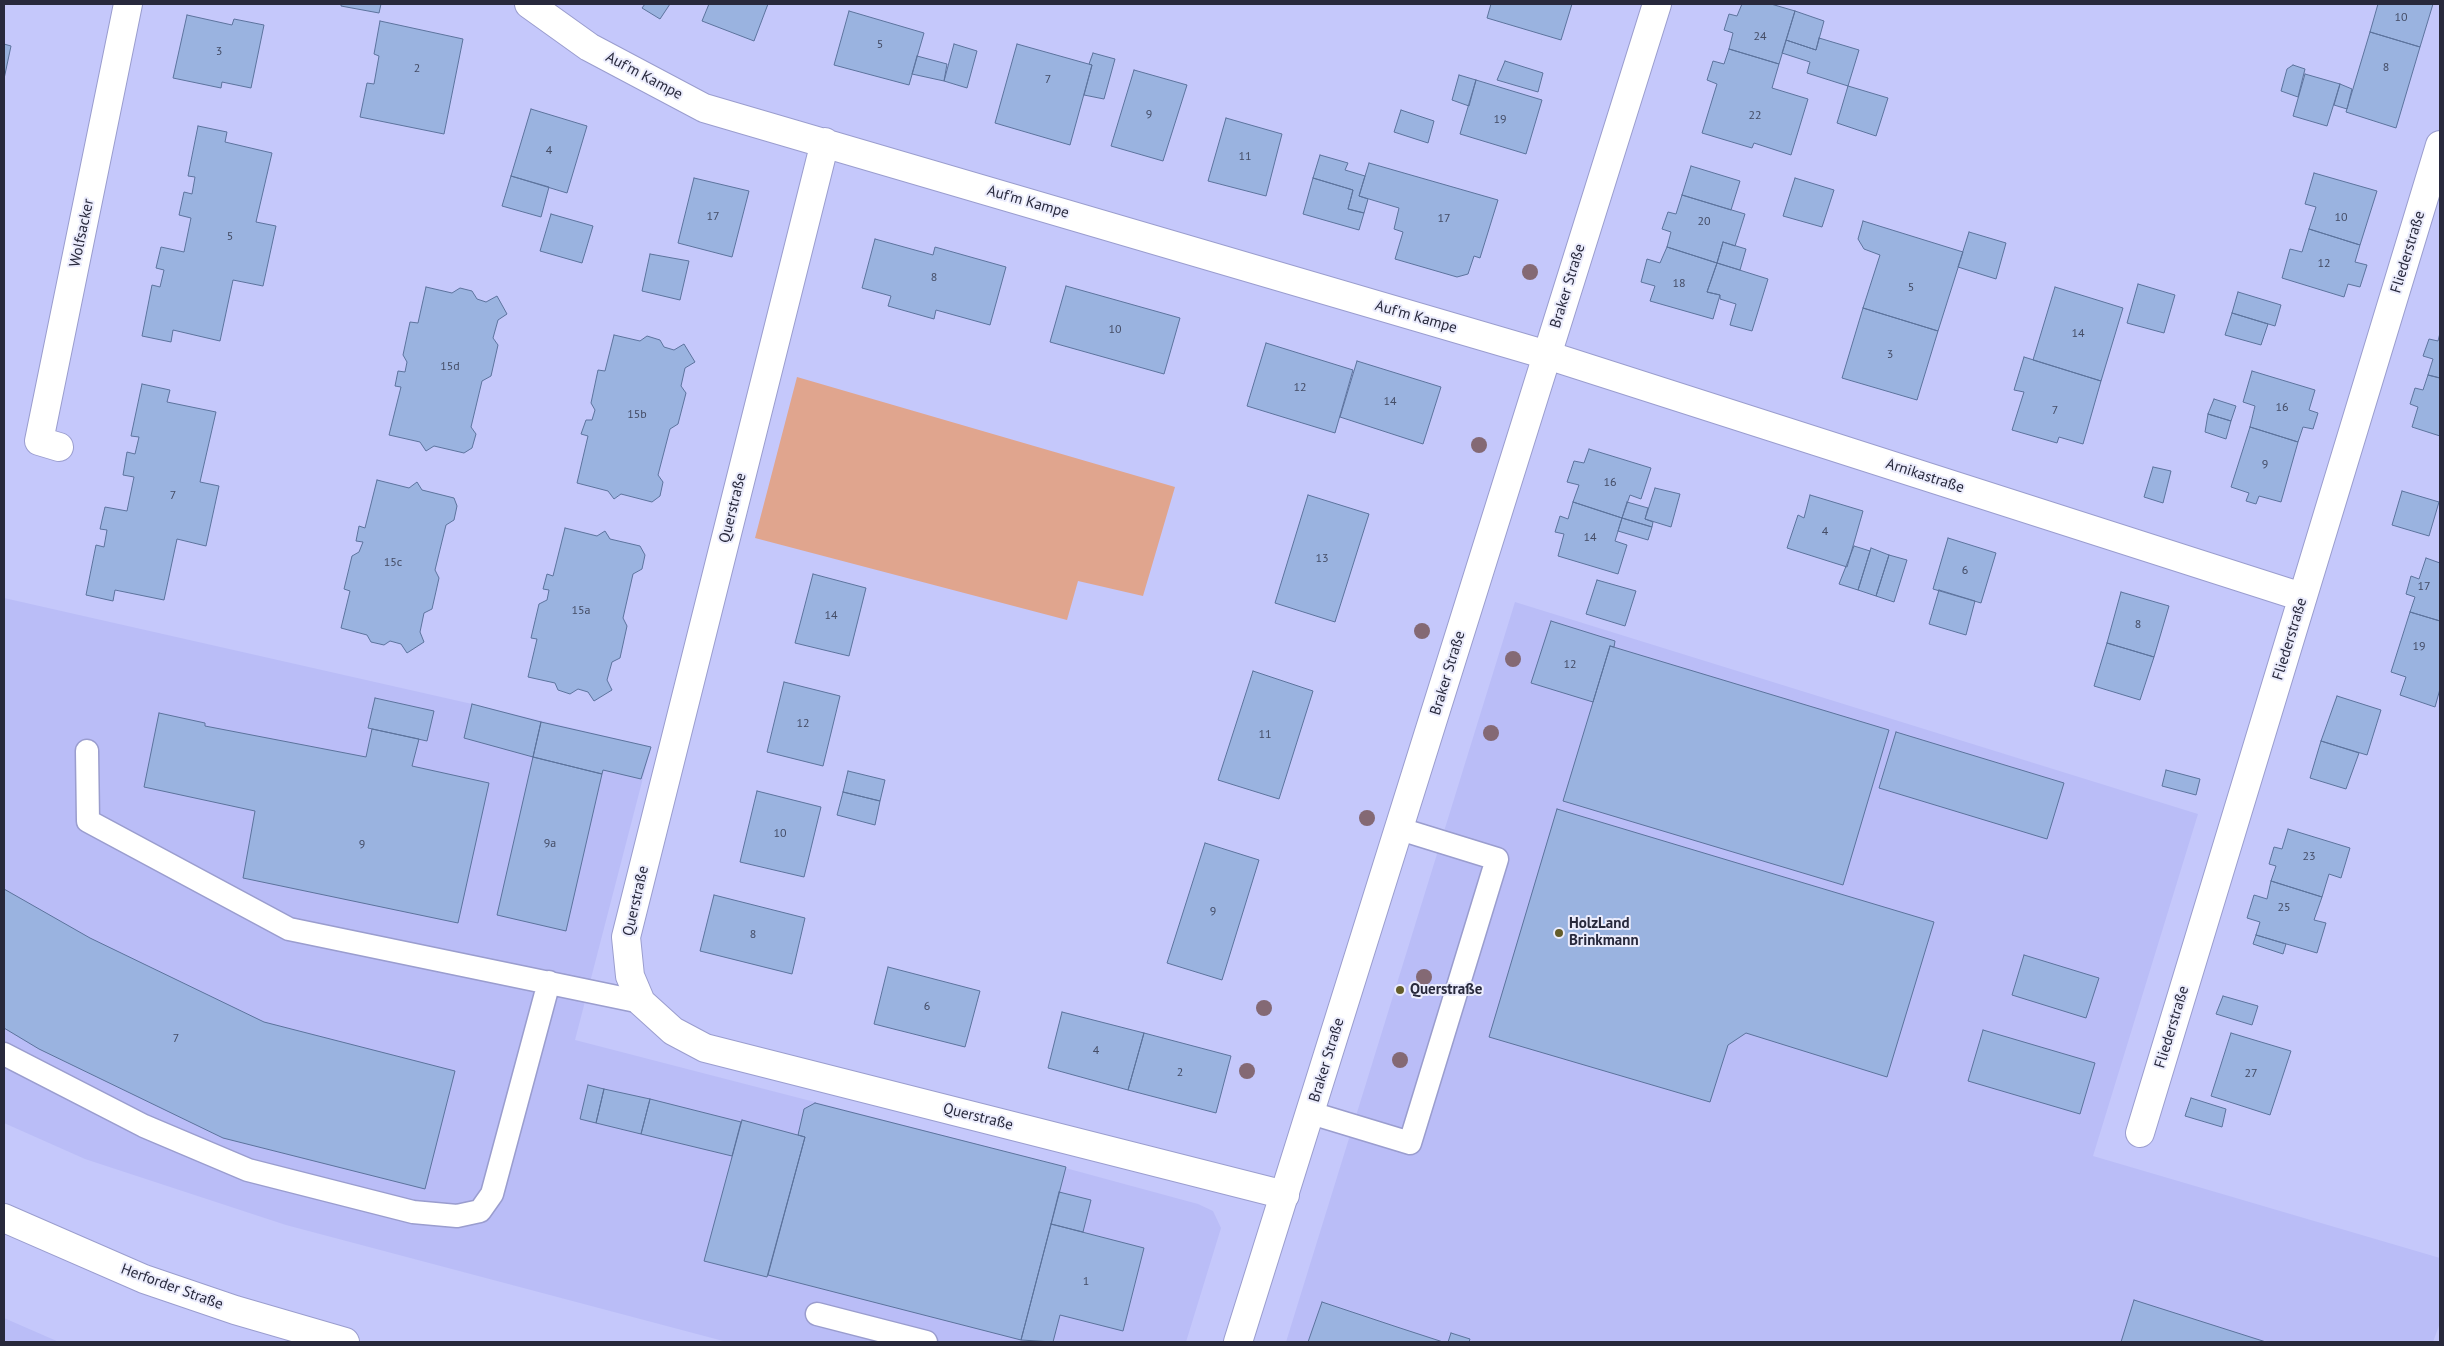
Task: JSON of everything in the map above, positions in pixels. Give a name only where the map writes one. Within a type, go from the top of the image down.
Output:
[{"type":"street","name":"Wolfsacker","points":[[59,447],[39,441],[128,4]]},
{"type":"street","name":"Auf'm Kampe","points":[[529,4],[589,47],[704,108],[1547,355]]},
{"type":"street","name":"Braker Straße","points":[[1238,1342],[1657,4]]},
{"type":"street","name":"Querstraße","points":[[825,142],[626,937],[630,976],[641,1002],[673,1030],[705,1048],[1285,1195]]},
{"type":"street","name":"Fliederstraße","points":[[2140,1134],[2440,145]]},
{"type":"street","name":"Arnikastraße","points":[[1547,355],[2302,597]]},
{"type":"street","name":"Herforder Straße","points":[[4,1218],[144,1278],[235,1310],[345,1342]]},
{"type":"lane","points":[[88,750],[88,821],[290,929],[641,1002]]},
{"type":"lane","points":[[1310,1113],[1410,1143],[1497,859],[1400,829]]},
{"type":"lane","points":[[4,1054],[144,1126],[248,1170],[413,1212],[456,1216],[480,1211],[492,1194],[549,982]]},
{"type":"lane","points":[[817,1314],[926,1342]]},
{"type":"shaded area","points":[[797,377],[1175,487],[1143,596],[1078,581],[1067,620],[755,538]]},
{"type":"shaded area","points":[[4,598],[472,704],[651,747],[575,1040],[977,1144],[1198,1204],[1213,1211],[1221,1228],[1186,1342],[727,1342],[286,1225],[85,1159],[4,1123]]},
{"type":"shaded area","points":[[1515,602],[2198,814],[2093,1156],[2440,1258],[2440,1323],[2433,1342],[1286,1342]]},
{"type":"shaded area","points":[[4,1318],[59,1342],[4,1342]]},
{"type":"building","points":[[341,4],[381,4],[379,13],[341,6]]},
{"type":"building","points":[[645,4],[670,4],[660,19],[642,8]]},
{"type":"building","points":[[709,4],[768,4],[754,41],[702,21]]},
{"type":"building","points":[[1491,4],[1572,4],[1561,40],[1487,18]]},
{"type":"building","points":[[1742,4],[1771,4],[1795,11],[1779,64],[1729,49],[1733,33],[1724,30],[1729,14],[1737,16]]},
{"type":"building","points":[[2378,4],[2433,4],[2420,47],[2370,32]]},
{"type":"building","points":[[849,11],[924,33],[909,85],[834,65]]},
{"type":"building","points":[[1795,11],[1824,21],[1816,50],[1786,40]]},
{"type":"building","points":[[187,15],[232,25],[234,19],[264,25],[251,88],[222,82],[221,88],[173,78]]},
{"type":"building","points":[[380,21],[463,39],[444,134],[360,117],[367,83],[374,84],[379,56],[374,54]]},
{"type":"building","points":[[2370,32],[2420,47],[2396,128],[2346,112]]},
{"type":"building","points":[[1819,38],[1859,50],[1848,86],[1807,73],[1810,62],[1782,53],[1786,40],[1816,50]]},
{"type":"building","points":[[4,44],[11,46],[4,79]]},
{"type":"building","points":[[954,44],[977,51],[967,88],[944,81]]},
{"type":"building","points":[[1017,44],[1092,65],[1070,145],[995,123]]},
{"type":"building","points":[[1729,49],[1779,64],[1772,88],[1808,99],[1791,155],[1754,143],[1752,148],[1702,133],[1717,84],[1707,80],[1713,61],[1724,64]]},
{"type":"building","points":[[1093,53],[1115,59],[1104,99],[1084,95],[1092,65],[1089,64]]},
{"type":"building","points":[[917,56],[947,64],[944,81],[912,74]]},
{"type":"building","points":[[1505,61],[1543,73],[1538,92],[1497,80]]},
{"type":"building","points":[[2293,65],[2305,69],[2298,97],[2281,91],[2287,69]]},
{"type":"building","points":[[1134,70],[1187,85],[1163,161],[1111,146]]},
{"type":"building","points":[[2305,74],[2340,84],[2327,126],[2293,116]]},
{"type":"building","points":[[1459,75],[1476,80],[1469,106],[1452,100]]},
{"type":"building","points":[[1476,80],[1542,100],[1526,154],[1460,134]]},
{"type":"building","points":[[2340,84],[2352,89],[2347,109],[2334,105]]},
{"type":"building","points":[[1848,86],[1888,98],[1876,136],[1837,123]]},
{"type":"building","points":[[531,109],[587,126],[567,193],[511,176]]},
{"type":"building","points":[[1401,110],[1434,121],[1428,143],[1394,132]]},
{"type":"building","points":[[1226,118],[1282,134],[1266,196],[1208,181]]},
{"type":"building","points":[[198,126],[227,132],[225,142],[272,153],[256,222],[276,226],[263,286],[233,280],[220,341],[173,330],[171,342],[142,336],[152,285],[160,287],[164,270],[156,268],[161,247],[184,252],[191,218],[179,215],[184,192],[192,194],[195,177],[188,176]]},
{"type":"building","points":[[1320,155],[1348,163],[1345,170],[1365,176],[1359,196],[1368,199],[1364,213],[1348,209],[1353,190],[1313,178]]},
{"type":"building","points":[[1369,163],[1498,200],[1480,258],[1474,256],[1468,274],[1457,277],[1395,259],[1403,232],[1394,229],[1399,208],[1359,196]]},
{"type":"building","points":[[1691,166],[1740,181],[1731,210],[1682,195]]},
{"type":"building","points":[[2314,173],[2377,191],[2360,245],[2309,229],[2316,207],[2305,204]]},
{"type":"building","points":[[511,176],[549,187],[541,217],[502,206]]},
{"type":"building","points":[[694,178],[749,191],[732,257],[678,243]]},
{"type":"building","points":[[1313,178],[1353,190],[1348,209],[1364,213],[1359,230],[1303,214]]},
{"type":"building","points":[[1795,178],[1834,190],[1822,227],[1783,216]]},
{"type":"building","points":[[1682,195],[1745,214],[1735,246],[1723,242],[1717,263],[1667,247],[1671,232],[1662,229],[1668,212],[1676,214]]},
{"type":"building","points":[[551,214],[593,226],[582,263],[540,251]]},
{"type":"building","points":[[1863,221],[1963,252],[1938,331],[1863,308],[1880,255],[1864,249],[1858,239]]},
{"type":"building","points":[[2309,229],[2360,245],[2355,262],[2367,265],[2360,287],[2348,284],[2344,297],[2282,278],[2290,249],[2302,252]]},
{"type":"building","points":[[1969,232],[2006,243],[1996,279],[1958,267]]},
{"type":"building","points":[[875,239],[933,255],[935,247],[1006,267],[990,325],[936,310],[934,319],[888,306],[891,296],[862,288]]},
{"type":"building","points":[[1723,242],[1746,249],[1740,270],[1717,263]]},
{"type":"building","points":[[1667,247],[1717,263],[1707,292],[1720,295],[1713,319],[1650,301],[1655,286],[1641,282],[1647,259],[1660,263]]},
{"type":"building","points":[[650,254],[689,261],[680,300],[642,291]]},
{"type":"building","points":[[1717,263],[1768,279],[1752,331],[1730,325],[1736,304],[1720,299],[1720,295],[1707,292]]},
{"type":"building","points":[[2138,284],[2175,295],[2164,333],[2127,323]]},
{"type":"building","points":[[1066,286],[1180,318],[1164,374],[1050,342]]},
{"type":"building","points":[[426,287],[452,293],[460,288],[472,291],[477,299],[486,302],[497,296],[507,314],[498,320],[493,338],[498,345],[491,376],[482,381],[471,427],[476,434],[472,448],[464,453],[434,446],[426,451],[420,442],[389,435],[401,387],[395,386],[398,371],[405,372],[407,362],[403,355],[410,322],[418,323]]},
{"type":"building","points":[[2055,287],[2123,308],[2101,381],[2033,360]]},
{"type":"building","points":[[2238,292],[2281,305],[2275,326],[2232,313]]},
{"type":"building","points":[[1863,308],[1938,331],[1917,400],[1842,378]]},
{"type":"building","points":[[2232,313],[2268,324],[2261,345],[2225,335]]},
{"type":"building","points":[[2440,333],[2440,378],[2428,375],[2433,359],[2423,356],[2429,339],[2438,341]]},
{"type":"building","points":[[614,335],[640,341],[647,336],[660,340],[664,347],[674,350],[684,344],[695,362],[685,368],[681,386],[686,393],[678,424],[670,429],[658,475],[663,482],[660,496],[652,502],[621,494],[614,499],[608,491],[577,483],[588,436],[581,434],[586,420],[592,420],[595,410],[591,403],[598,370],[605,371]]},
{"type":"building","points":[[1266,343],[1353,370],[1335,433],[1247,406]]},
{"type":"building","points":[[2024,357],[2101,381],[2083,444],[2059,437],[2057,443],[2012,430],[2024,392],[2014,390]]},
{"type":"building","points":[[1357,361],[1441,387],[1423,444],[1340,417]]},
{"type":"building","points":[[2252,371],[2315,390],[2309,410],[2318,413],[2313,429],[2303,427],[2298,442],[2250,427],[2255,406],[2243,402]]},
{"type":"building","points":[[2428,375],[2440,378],[2440,436],[2412,427],[2418,407],[2410,404],[2415,388],[2423,390]]},
{"type":"building","points":[[142,384],[170,390],[167,402],[216,412],[200,482],[219,486],[206,546],[177,539],[164,600],[115,590],[113,601],[86,595],[96,545],[104,547],[107,530],[100,529],[105,507],[127,511],[134,477],[123,475],[127,452],[135,454],[139,437],[131,436]]},
{"type":"building","points":[[2214,399],[2236,406],[2231,421],[2208,414]]},
{"type":"building","points":[[2208,414],[2231,421],[2226,439],[2205,432]]},
{"type":"building","points":[[2250,427],[2298,442],[2281,502],[2259,496],[2256,504],[2246,501],[2249,493],[2231,487]]},
{"type":"building","points":[[1589,449],[1651,468],[1641,499],[1630,495],[1622,518],[1573,502],[1579,485],[1567,482],[1574,461],[1584,463]]},
{"type":"building","points":[[2153,467],[2171,471],[2163,503],[2144,497]]},
{"type":"building","points":[[377,480],[409,488],[417,482],[422,490],[454,498],[457,506],[454,520],[446,525],[435,570],[439,578],[432,609],[424,613],[420,632],[424,642],[407,653],[401,644],[390,641],[384,645],[371,642],[367,635],[341,628],[350,591],[344,589],[352,556],[359,552],[363,542],[356,541],[359,526],[365,528]]},
{"type":"building","points":[[1655,488],[1680,494],[1671,527],[1645,519]]},
{"type":"building","points":[[2402,491],[2439,502],[2429,536],[2392,525]]},
{"type":"building","points":[[1308,495],[1369,514],[1335,622],[1275,603]]},
{"type":"building","points":[[1810,495],[1863,511],[1847,567],[1787,548],[1798,515],[1804,518]]},
{"type":"building","points":[[1573,502],[1622,518],[1615,541],[1627,545],[1618,574],[1558,556],[1564,534],[1555,532],[1560,516],[1568,519]]},
{"type":"building","points":[[1627,502],[1648,508],[1645,519],[1653,522],[1652,527],[1622,518]]},
{"type":"building","points":[[1622,518],[1652,527],[1648,540],[1618,531]]},
{"type":"building","points":[[565,528],[597,536],[605,531],[610,539],[640,546],[645,555],[642,569],[633,574],[623,618],[627,626],[620,658],[612,662],[607,680],[612,690],[594,701],[588,692],[578,689],[570,694],[558,690],[555,683],[528,677],[537,639],[531,638],[539,604],[547,600],[549,590],[543,589],[547,574],[553,576]]},
{"type":"building","points":[[1948,538],[1996,553],[1981,603],[1933,589]]},
{"type":"building","points":[[1854,546],[1870,551],[1858,590],[1839,584]]},
{"type":"building","points":[[1871,548],[1889,555],[1876,596],[1858,590]]},
{"type":"building","points":[[1889,555],[1907,560],[1894,602],[1876,596]]},
{"type":"building","points":[[2426,558],[2440,563],[2440,621],[2410,612],[2415,597],[2406,594],[2411,576],[2419,579]]},
{"type":"building","points":[[813,574],[866,588],[849,656],[795,643]]},
{"type":"building","points":[[1597,580],[1636,591],[1625,626],[1586,614]]},
{"type":"building","points":[[1939,590],[1975,601],[1966,635],[1929,624]]},
{"type":"building","points":[[2121,592],[2169,606],[2154,657],[2107,643]]},
{"type":"building","points":[[2410,612],[2440,621],[2440,689],[2435,707],[2400,695],[2406,677],[2391,672]]},
{"type":"building","points":[[1551,621],[1615,641],[1614,647],[1610,646],[1593,702],[1531,683]]},
{"type":"building","points":[[2107,643],[2154,657],[2140,700],[2094,686]]},
{"type":"building","points":[[1610,646],[1889,730],[1843,885],[1563,801]]},
{"type":"building","points":[[1253,671],[1313,691],[1279,799],[1218,780]]},
{"type":"building","points":[[784,682],[840,696],[823,766],[767,752]]},
{"type":"building","points":[[2337,696],[2381,710],[2367,755],[2321,741]]},
{"type":"building","points":[[375,698],[434,711],[427,741],[368,728]]},
{"type":"building","points":[[472,704],[541,722],[533,757],[464,738]]},
{"type":"building","points":[[159,713],[205,723],[205,726],[366,757],[372,729],[419,739],[412,766],[489,783],[458,923],[243,878],[255,811],[144,787]]},
{"type":"building","points":[[541,722],[651,747],[641,779],[603,770],[602,774],[533,757]]},
{"type":"building","points":[[1896,732],[2064,783],[2047,839],[1879,788]]},
{"type":"building","points":[[2321,741],[2359,753],[2346,789],[2310,778]]},
{"type":"building","points":[[533,757],[602,774],[566,931],[497,915]]},
{"type":"building","points":[[2166,770],[2200,779],[2196,795],[2162,786]]},
{"type":"building","points":[[848,771],[885,780],[880,801],[843,792]]},
{"type":"building","points":[[757,791],[821,807],[804,877],[740,862]]},
{"type":"building","points":[[843,792],[880,801],[875,825],[837,815]]},
{"type":"building","points":[[1557,809],[1934,922],[1887,1077],[1746,1033],[1728,1045],[1710,1102],[1489,1037]]},
{"type":"building","points":[[2288,829],[2350,848],[2341,878],[2329,874],[2322,897],[2271,881],[2276,866],[2269,864],[2274,847],[2282,849]]},
{"type":"building","points":[[1205,843],[1259,860],[1222,980],[1167,963]]},
{"type":"building","points":[[2271,881],[2322,897],[2314,920],[2326,923],[2317,953],[2256,935],[2260,922],[2247,918],[2254,895],[2267,899]]},
{"type":"building","points":[[4,889],[90,938],[264,1022],[455,1071],[425,1189],[223,1138],[39,1049],[4,1028]]},
{"type":"building","points":[[714,895],[805,918],[792,974],[700,951]]},
{"type":"building","points":[[2256,935],[2286,944],[2283,954],[2253,944]]},
{"type":"building","points":[[2024,955],[2099,978],[2086,1018],[2012,995]]},
{"type":"building","points":[[888,967],[980,991],[965,1047],[874,1024]]},
{"type":"building","points":[[2223,996],[2258,1006],[2252,1025],[2216,1014]]},
{"type":"building","points":[[1062,1012],[1144,1033],[1128,1090],[1048,1068]]},
{"type":"building","points":[[1983,1030],[2095,1063],[2080,1114],[1968,1081]]},
{"type":"building","points":[[1144,1033],[1231,1056],[1216,1113],[1128,1090]]},
{"type":"building","points":[[2231,1033],[2291,1051],[2270,1115],[2211,1096]]},
{"type":"building","points":[[588,1085],[604,1089],[596,1123],[580,1119]]},
{"type":"building","points":[[604,1089],[650,1099],[641,1134],[596,1123]]},
{"type":"building","points":[[2191,1098],[2226,1109],[2222,1127],[2185,1116]]},
{"type":"building","points":[[650,1099],[741,1122],[732,1156],[641,1134]]},
{"type":"building","points":[[815,1103],[1066,1167],[1021,1340],[768,1275],[805,1137],[798,1135],[804,1109]]},
{"type":"building","points":[[742,1120],[805,1137],[767,1277],[704,1261]]},
{"type":"building","points":[[1059,1192],[1091,1200],[1083,1232],[1051,1224]]},
{"type":"building","points":[[1051,1224],[1144,1248],[1123,1331],[1060,1315],[1053,1342],[1021,1340]]},
{"type":"building","points":[[2134,1300],[2266,1342],[2121,1342]]},
{"type":"building","points":[[1322,1302],[1397,1327],[1443,1342],[1308,1342]]},
{"type":"building","points":[[1451,1333],[1470,1339],[1469,1342],[1448,1342]]},
{"type":"place","name":"HolzLand Brinkmann","points":[[1559,933]]},
{"type":"place","name":"Querstraße","points":[[1400,990]]}]
